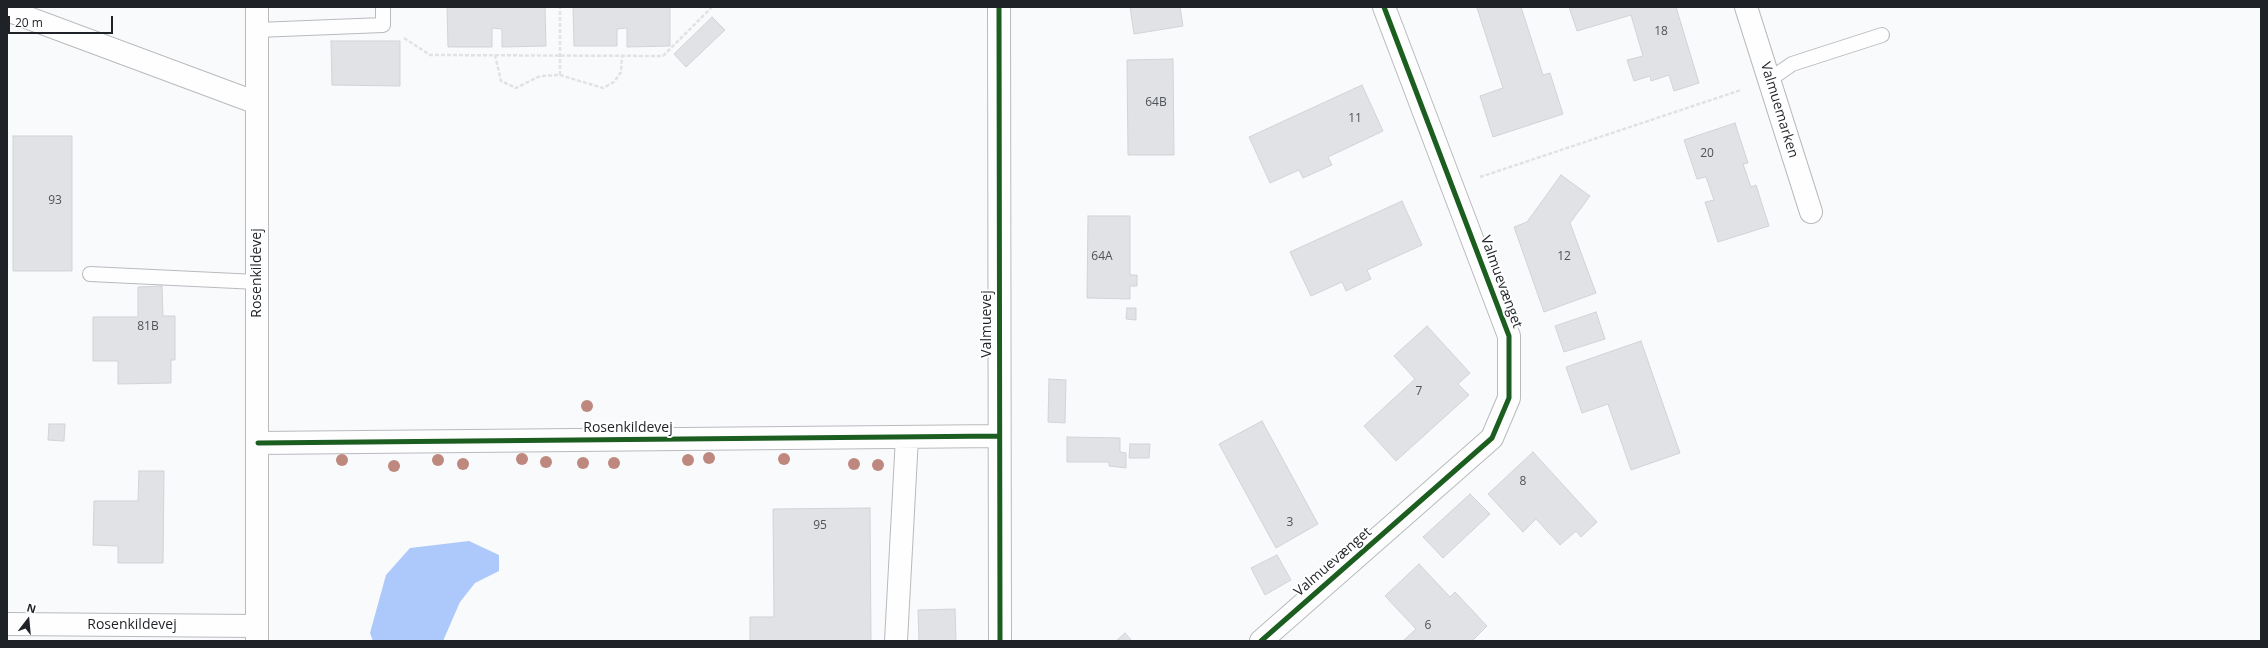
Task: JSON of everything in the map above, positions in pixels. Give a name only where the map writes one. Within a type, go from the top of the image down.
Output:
[{"type":"street","name":"Rosenkildevej","points":[[7,624],[257,633],[257,7]]},
{"type":"street","name":"Valmuevej","points":[[999,7],[1000,641]]},
{"type":"street","name":"Valmuevænget","points":[[1261,641],[1492,438],[1509,398],[1509,336],[1453,185],[1384,7]]},
{"type":"street","name":"Valmuemarken","points":[[1746,7],[1811,212]]},
{"type":"street","points":[[7,10],[257,103]]},
{"type":"street","name":"Rosenkildevej","points":[[258,443],[999,436]]},
{"type":"street","points":[[896,641],[907,438]]},
{"type":"lane","points":[[257,30],[383,25],[383,7]]},
{"type":"lane","points":[[1770,80],[1792,64],[1882,35]]},
{"type":"lane","points":[[90,274],[257,282]]},
{"type":"path","points":[[560,7],[560,75]]},
{"type":"path","points":[[383,25],[430,55],[663,56],[712,7]]},
{"type":"path","points":[[495,55],[501,81],[516,88],[540,76],[560,75],[603,88],[614,82],[621,72],[622,55]]},
{"type":"path","points":[[1453,185],[1770,80]]},
{"type":"water","points":[[469,541],[499,555],[499,571],[475,583],[460,602],[443,641],[373,641],[370,633],[386,575],[410,548]]},
{"type":"building","points":[[447,7],[545,7],[546,46],[502,47],[502,29],[492,28],[492,47],[448,47]]},
{"type":"building","points":[[573,7],[670,7],[670,46],[627,47],[627,28],[617,29],[617,46],[574,46]]},
{"type":"building","points":[[1130,7],[1180,7],[1183,26],[1134,34]]},
{"type":"building","points":[[1521,7],[1543,75],[1550,73],[1563,114],[1493,137],[1480,96],[1503,88],[1477,8]]},
{"type":"building","points":[[1569,7],[1676,7],[1699,83],[1674,91],[1669,75],[1651,81],[1650,76],[1634,81],[1627,60],[1643,56],[1631,15],[1577,31]]},
{"type":"building","points":[[712,17],[725,30],[686,67],[674,54]]},
{"type":"building","points":[[331,41],[400,41],[400,86],[332,85]]},
{"type":"building","points":[[1173,59],[1174,155],[1128,155],[1127,60]]},
{"type":"building","points":[[1362,85],[1383,131],[1328,157],[1332,165],[1303,178],[1299,170],[1270,183],[1249,137]]},
{"type":"building","points":[[1735,123],[1748,163],[1743,164],[1751,187],[1756,185],[1769,226],[1718,242],[1705,202],[1714,200],[1706,177],[1697,179],[1684,140]]},
{"type":"building","points":[[13,136],[72,136],[72,271],[13,271]]},
{"type":"building","points":[[1561,175],[1590,196],[1570,223],[1596,293],[1544,312],[1514,227],[1527,222]]},
{"type":"building","points":[[1402,201],[1422,245],[1367,270],[1371,279],[1346,291],[1342,282],[1311,296],[1290,252]]},
{"type":"building","points":[[1088,216],[1130,216],[1130,275],[1137,275],[1137,286],[1130,286],[1130,299],[1087,298]]},
{"type":"building","points":[[162,286],[163,316],[175,316],[175,360],[171,360],[171,383],[118,384],[118,361],[93,361],[93,317],[138,317],[138,287]]},
{"type":"building","points":[[1127,308],[1136,308],[1136,320],[1126,319]]},
{"type":"building","points":[[1596,312],[1605,339],[1564,352],[1555,326]]},
{"type":"building","points":[[1427,326],[1470,373],[1458,384],[1469,395],[1396,461],[1364,426],[1415,379],[1394,356]]},
{"type":"building","points":[[1641,341],[1680,453],[1631,470],[1608,404],[1582,413],[1566,367]]},
{"type":"building","points":[[1049,379],[1066,380],[1065,423],[1048,422]]},
{"type":"building","points":[[1262,421],[1318,524],[1276,548],[1219,444]]},
{"type":"building","points":[[49,424],[65,424],[64,441],[48,440]]},
{"type":"building","points":[[1067,437],[1120,438],[1120,452],[1126,453],[1126,468],[1109,466],[1109,462],[1067,462]]},
{"type":"building","points":[[1130,444],[1150,444],[1149,458],[1129,458]]},
{"type":"building","points":[[1533,452],[1597,522],[1581,537],[1576,531],[1560,545],[1536,519],[1523,532],[1488,494]]},
{"type":"building","points":[[139,471],[164,471],[163,563],[118,563],[118,546],[93,545],[94,501],[138,501]]},
{"type":"building","points":[[1470,494],[1490,514],[1443,558],[1423,537]]},
{"type":"building","points":[[870,508],[871,641],[750,641],[750,617],[774,617],[773,509]]},
{"type":"building","points":[[1277,555],[1291,580],[1265,595],[1251,568]]},
{"type":"building","points":[[1419,564],[1450,597],[1455,592],[1487,626],[1472,641],[1403,641],[1416,629],[1385,596]]},
{"type":"building","points":[[955,609],[956,641],[919,641],[918,610]]},
{"type":"building","points":[[1125,633],[1132,641],[1116,641]]},
{"type":"cycle path","points":[[999,7],[1000,641]]},
{"type":"cycle path","points":[[1261,641],[1492,438],[1509,398],[1509,336],[1384,7]]},
{"type":"cycle path","points":[[258,443],[999,436]]}]
